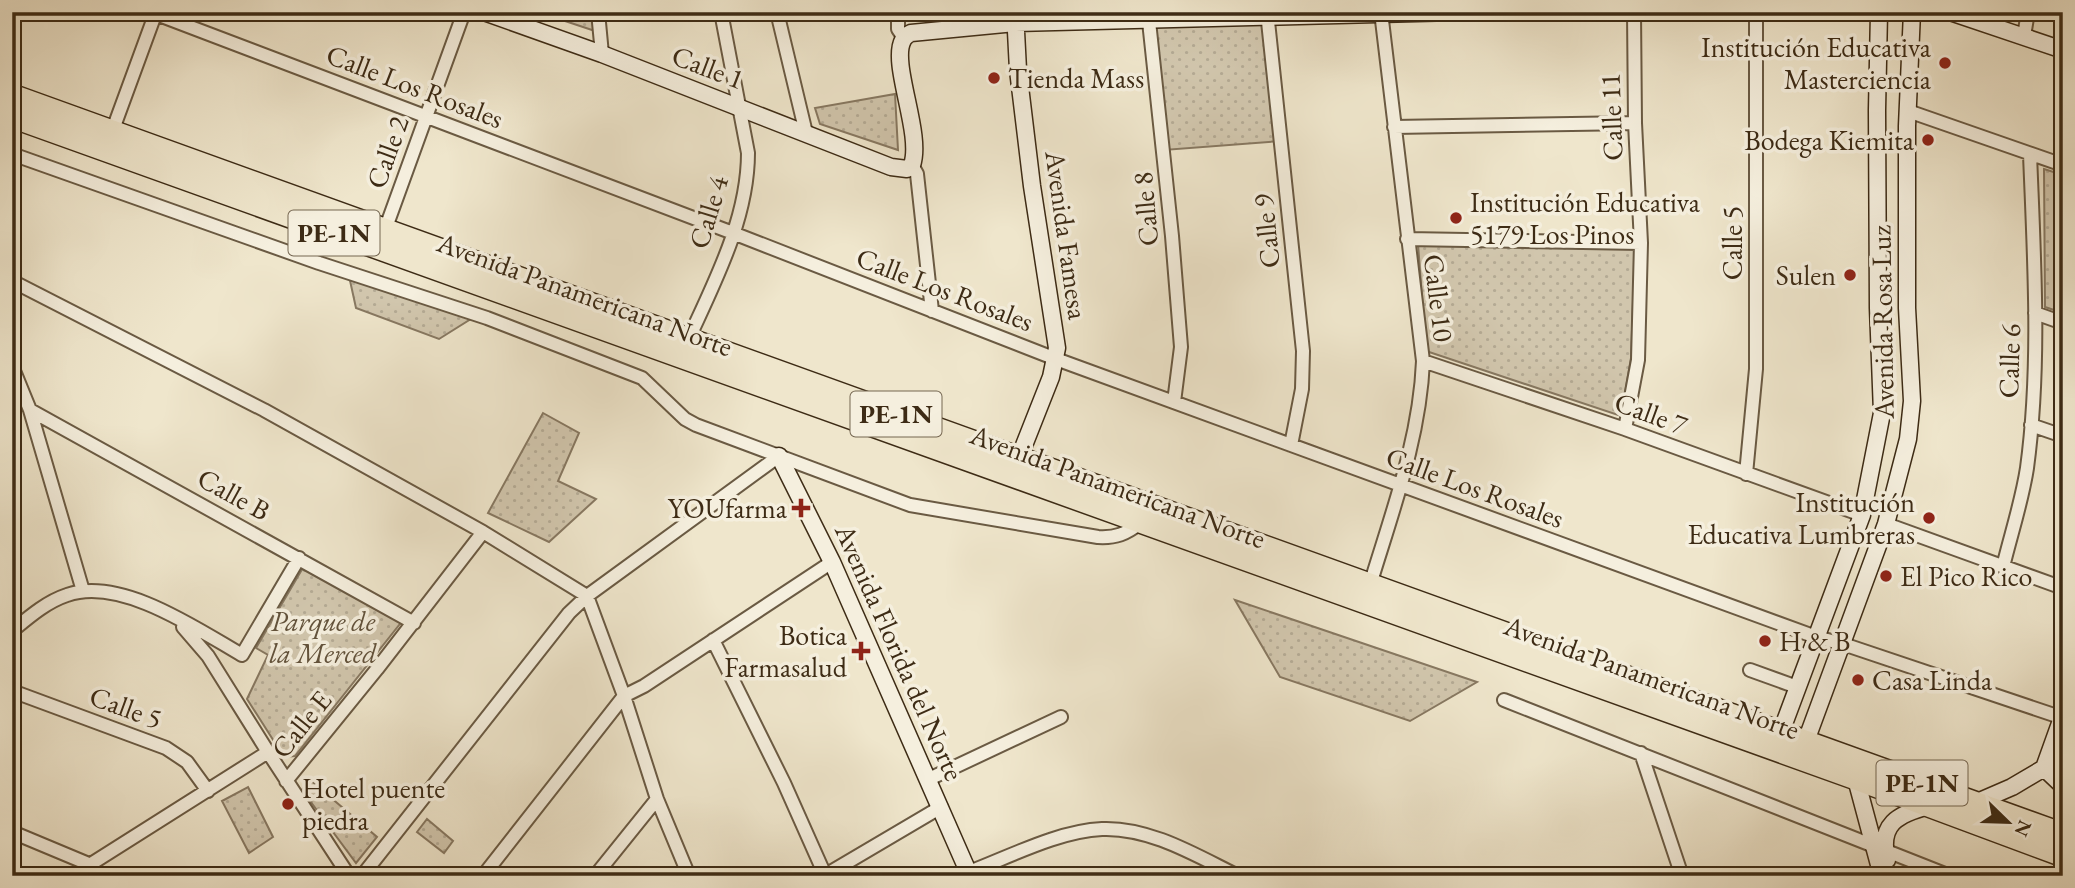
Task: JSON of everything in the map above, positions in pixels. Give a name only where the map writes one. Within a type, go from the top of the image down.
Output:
[{"type":"highway","name":"Avenida Panamericana Norte","points":[[12,95],[1781,732]]},
{"type":"highway","name":"Avenida Panamericana Norte","points":[[12,117],[1929,806]]},
{"type":"highway","name":"PE-1N","points":[[1781,732],[2063,834]]},
{"type":"highway","name":"PE-1N","points":[[1929,806],[2063,856]]},
{"type":"street","name":"Calle 2","points":[[385,230],[464,12]]},
{"type":"street","name":"Calle 1","points":[[484,12],[602,54],[891,167],[907,169],[912,165]]},
{"type":"street","points":[[598,12],[602,54]]},
{"type":"street","name":"Calle 4","points":[[689,338],[733,233],[748,177],[748,153],[721,12]]},
{"type":"street","points":[[777,12],[806,133]]},
{"type":"street","points":[[898,12],[898,29],[904,38],[901,55],[915,147],[912,165],[917,174],[932,311]]},
{"type":"street","points":[[904,38],[911,33],[1015,18],[1456,12]]},
{"type":"street","name":"Calle 11","points":[[1625,429],[1638,360],[1641,243],[1635,123],[1634,12]]},
{"type":"street","name":"Calle 5","points":[[1746,474],[1756,369],[1756,12]]},
{"type":"street","name":"Avenida Rosa Luz","points":[[1781,732],[1862,515],[1882,413],[1878,308],[1879,12]]},
{"type":"street","name":"Avenida Rosa Luz","points":[[1806,741],[1886,524],[1909,439],[1912,401],[1907,308],[1908,111],[1912,12]]},
{"type":"street","points":[[1950,12],[2063,50]]},
{"type":"street","points":[[2024,36],[2028,12]]},
{"type":"street","name":"Calle Los Rosales","points":[[154,13],[1056,359],[1400,486],[1816,637],[2062,717]]},
{"type":"street","points":[[113,132],[154,13]]},
{"type":"street","name":"Calle 10","points":[[1370,585],[1400,486],[1421,393],[1423,362],[1381,13]]},
{"type":"street","name":"Calle 9","points":[[1267,15],[1303,351],[1302,389],[1291,445]]},
{"type":"street","name":"Calle 8","points":[[1148,16],[1181,347],[1174,402]]},
{"type":"street","name":"Avenida Famesa","points":[[1015,18],[1032,186],[1057,348],[1039,411],[1019,458]]},
{"type":"street","points":[[1908,111],[2063,165]]},
{"type":"street","points":[[1394,127],[1635,123]]},
{"type":"street","name":"Calle 6","points":[[2003,567],[2026,471],[2031,425],[2035,313],[2030,153]]},
{"type":"street","points":[[12,154],[319,263],[487,318],[642,378],[685,419],[910,505],[1098,537],[1111,538],[1126,534],[1140,523]]},
{"type":"street","points":[[1407,239],[1641,243]]},
{"type":"street","points":[[12,281],[264,410],[483,532],[587,596],[624,696],[657,799],[689,876]]},
{"type":"street","points":[[2035,313],[2063,323]]},
{"type":"street","name":"Calle 7","points":[[1423,362],[1625,429],[1862,515]]},
{"type":"street","points":[[12,366],[30,410],[83,591]]},
{"type":"street","name":"Calle B","points":[[30,410],[414,623]]},
{"type":"street","points":[[2031,425],[2063,436]]},
{"type":"street","points":[[362,876],[569,613],[587,596],[779,456]]},
{"type":"street","name":"Avenida Florida del Norte","points":[[779,456],[832,562],[969,874]]},
{"type":"street","points":[[1886,524],[2063,588]]},
{"type":"street","name":"Calle E","points":[[286,781],[414,623],[483,532]]},
{"type":"street","points":[[12,631],[48,603],[83,591],[135,599],[168,612],[242,655],[299,558]]},
{"type":"street","points":[[483,876],[624,696],[832,562]]},
{"type":"street","points":[[168,612],[196,638],[349,876]]},
{"type":"street","points":[[713,640],[784,783],[824,875],[941,807]]},
{"type":"street","points":[[1750,670],[1797,687]]},
{"type":"street","name":"Calle 5","points":[[12,691],[166,748],[187,762],[208,791]]},
{"type":"street","points":[[1504,700],[1950,876]]},
{"type":"street","points":[[929,779],[1061,717]]},
{"type":"street","points":[[1975,803],[2012,787],[2044,768],[2062,717]]},
{"type":"street","points":[[72,876],[268,752]]},
{"type":"street","points":[[1641,753],[1682,876]]},
{"type":"street","points":[[2044,768],[2061,784]]},
{"type":"street","points":[[1856,779],[1892,876]]},
{"type":"street","points":[[595,876],[657,799]]},
{"type":"street","points":[[1882,876],[1880,849],[1889,826],[1906,814],[1929,806]]},
{"type":"street","points":[[969,874],[1068,834],[1102,829],[1131,831],[1170,844],[1238,876]]},
{"type":"street","points":[[12,832],[92,865]]},
{"type":"green space","points":[[538,12],[595,12],[598,32]]},
{"type":"green space","points":[[1268,17],[1281,141],[1164,150],[1148,20]]},
{"type":"green space","points":[[895,94],[898,150],[820,124],[815,108]]},
{"type":"green space","points":[[2044,169],[2063,175],[2063,313],[2045,307]]},
{"type":"green space","points":[[1418,244],[1635,247],[1631,358],[1621,416],[1426,351]]},
{"type":"green space","points":[[349,276],[474,317],[439,339],[356,308]]},
{"type":"green space","points":[[543,413],[579,433],[558,481],[596,499],[549,542],[488,513]]},
{"type":"green space","name":"Parque de la Merced","points":[[304,566],[403,620],[295,756],[284,757],[247,699],[268,655],[256,648]]},
{"type":"green space","points":[[1235,600],[1477,682],[1410,721],[1280,677]]},
{"type":"green space","points":[[309,779],[377,837],[356,863],[302,790]]},
{"type":"green space","points":[[248,787],[273,837],[249,853],[222,801]]},
{"type":"green space","points":[[427,819],[453,841],[444,853],[417,832]]},
{"type":"place","name":"Institución Educativa Masterciencia","points":[[1945,63]]},
{"type":"place","name":"Tienda Mass","points":[[994,78]]},
{"type":"place","name":"Bodega Kiemita","points":[[1928,140]]},
{"type":"place","name":"Institución Educativa 5179 Los Pinos","points":[[1456,218]]},
{"type":"place","name":"Sulen","points":[[1850,275]]},
{"type":"place","name":"YOUfarma","points":[[801,508]]},
{"type":"place","name":"Institución Educativa Lumbreras","points":[[1929,518]]},
{"type":"place","name":"El Pico Rico","points":[[1886,576]]},
{"type":"place","name":"H & B","points":[[1765,641]]},
{"type":"place","name":"Botica Farmasalud","points":[[861,651]]},
{"type":"place","name":"Casa Linda","points":[[1858,680]]},
{"type":"place","name":"Hotel puente piedra","points":[[288,804]]}]
